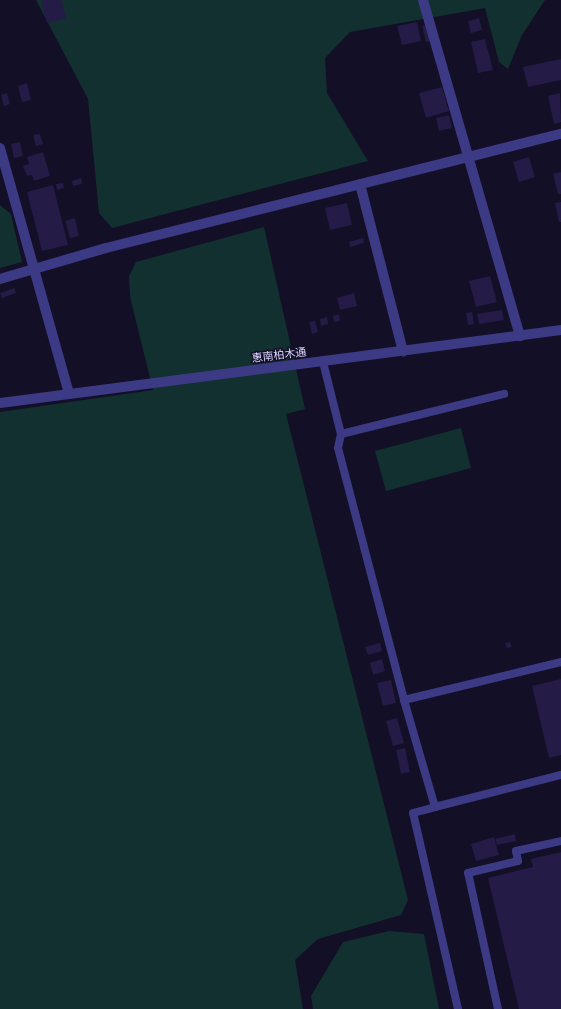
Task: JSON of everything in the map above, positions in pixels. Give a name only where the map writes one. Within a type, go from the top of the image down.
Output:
[{"type":"street","points":[[424,0],[520,336]]},
{"type":"street","points":[[0,279],[32,271],[106,248],[561,134]]},
{"type":"street","points":[[0,148],[32,271],[69,393]]},
{"type":"street","points":[[360,184],[403,352]]},
{"type":"street","name":"恵南柏木通","points":[[0,403],[69,393],[403,352],[561,330]]},
{"type":"lane","points":[[323,362],[341,434],[338,448],[404,700],[435,807]]},
{"type":"lane","points":[[341,434],[504,394]]},
{"type":"lane","points":[[404,700],[561,662]]},
{"type":"lane","points":[[458,1009],[413,813],[561,775]]},
{"type":"lane","points":[[498,1009],[468,873],[518,861],[516,851],[561,841]]},
{"type":"green space","points":[[36,0],[545,0],[522,35],[508,69],[499,62],[485,8],[350,32],[325,58],[327,93],[368,161],[112,228],[99,213],[88,99]]},
{"type":"green space","points":[[0,205],[11,214],[22,262],[0,268]]},
{"type":"green space","points":[[264,227],[305,409],[286,414],[408,900],[401,915],[318,939],[295,960],[303,1009],[0,1009],[0,412],[153,390],[130,297],[129,276],[136,262]]},
{"type":"green space","points":[[461,428],[471,468],[386,491],[375,451]]},
{"type":"green space","points":[[389,931],[424,934],[439,1009],[313,1009],[311,996],[343,942]]},
{"type":"building","points":[[41,0],[61,0],[66,18],[47,23]]},
{"type":"building","points":[[479,18],[482,30],[471,33],[468,21]]},
{"type":"building","points":[[417,22],[421,41],[402,45],[397,26]]},
{"type":"building","points":[[428,25],[432,41],[426,42],[422,26]]},
{"type":"building","points":[[485,39],[493,70],[478,73],[471,42]]},
{"type":"building","points":[[561,59],[561,80],[528,87],[523,67]]},
{"type":"building","points":[[27,83],[31,100],[22,102],[18,86]]},
{"type":"building","points":[[442,87],[449,111],[426,118],[419,93]]},
{"type":"building","points":[[7,93],[10,104],[4,106],[1,95]]},
{"type":"building","points":[[560,93],[561,122],[554,124],[548,96]]},
{"type":"building","points":[[449,115],[452,128],[439,131],[436,118]]},
{"type":"building","points":[[40,134],[43,144],[36,146],[33,135]]},
{"type":"building","points":[[20,142],[23,156],[14,158],[11,144]]},
{"type":"building","points":[[43,152],[50,176],[34,181],[32,175],[27,176],[23,166],[29,164],[27,157]]},
{"type":"building","points":[[529,157],[535,177],[519,182],[513,162]]},
{"type":"building","points":[[561,172],[561,194],[558,194],[553,174]]},
{"type":"building","points":[[81,178],[82,184],[73,186],[72,181]]},
{"type":"building","points":[[63,183],[64,188],[57,190],[56,184]]},
{"type":"building","points":[[53,185],[68,245],[42,251],[27,192]]},
{"type":"building","points":[[561,202],[561,222],[559,222],[555,203]]},
{"type":"building","points":[[347,203],[352,225],[330,230],[325,208]]},
{"type":"building","points":[[75,218],[79,236],[70,238],[65,221]]},
{"type":"building","points":[[363,238],[364,243],[350,247],[349,242]]},
{"type":"building","points":[[490,276],[497,302],[476,307],[469,281]]},
{"type":"building","points":[[14,288],[16,293],[2,298],[0,293]]},
{"type":"building","points":[[354,293],[357,306],[340,310],[337,298]]},
{"type":"building","points":[[502,310],[504,320],[479,324],[477,314]]},
{"type":"building","points":[[472,312],[474,324],[468,325],[466,313]]},
{"type":"building","points":[[339,314],[340,321],[334,322],[333,316]]},
{"type":"building","points":[[327,317],[328,324],[321,326],[320,319]]},
{"type":"building","points":[[315,321],[318,332],[312,334],[309,322]]},
{"type":"building","points":[[510,642],[512,647],[507,648],[505,643]]},
{"type":"building","points":[[380,643],[382,651],[368,655],[365,647]]},
{"type":"building","points":[[382,659],[385,671],[373,675],[370,663]]},
{"type":"building","points":[[561,679],[561,755],[549,758],[532,686]]},
{"type":"building","points":[[391,680],[396,703],[383,706],[377,683]]},
{"type":"building","points":[[397,718],[404,743],[393,746],[386,721]]},
{"type":"building","points":[[405,748],[410,772],[401,774],[396,750]]},
{"type":"building","points":[[515,834],[516,841],[497,845],[495,839]]},
{"type":"building","points":[[494,837],[499,855],[476,861],[471,844]]},
{"type":"building","points":[[561,852],[561,1009],[519,1009],[488,878],[533,867],[531,859]]}]
